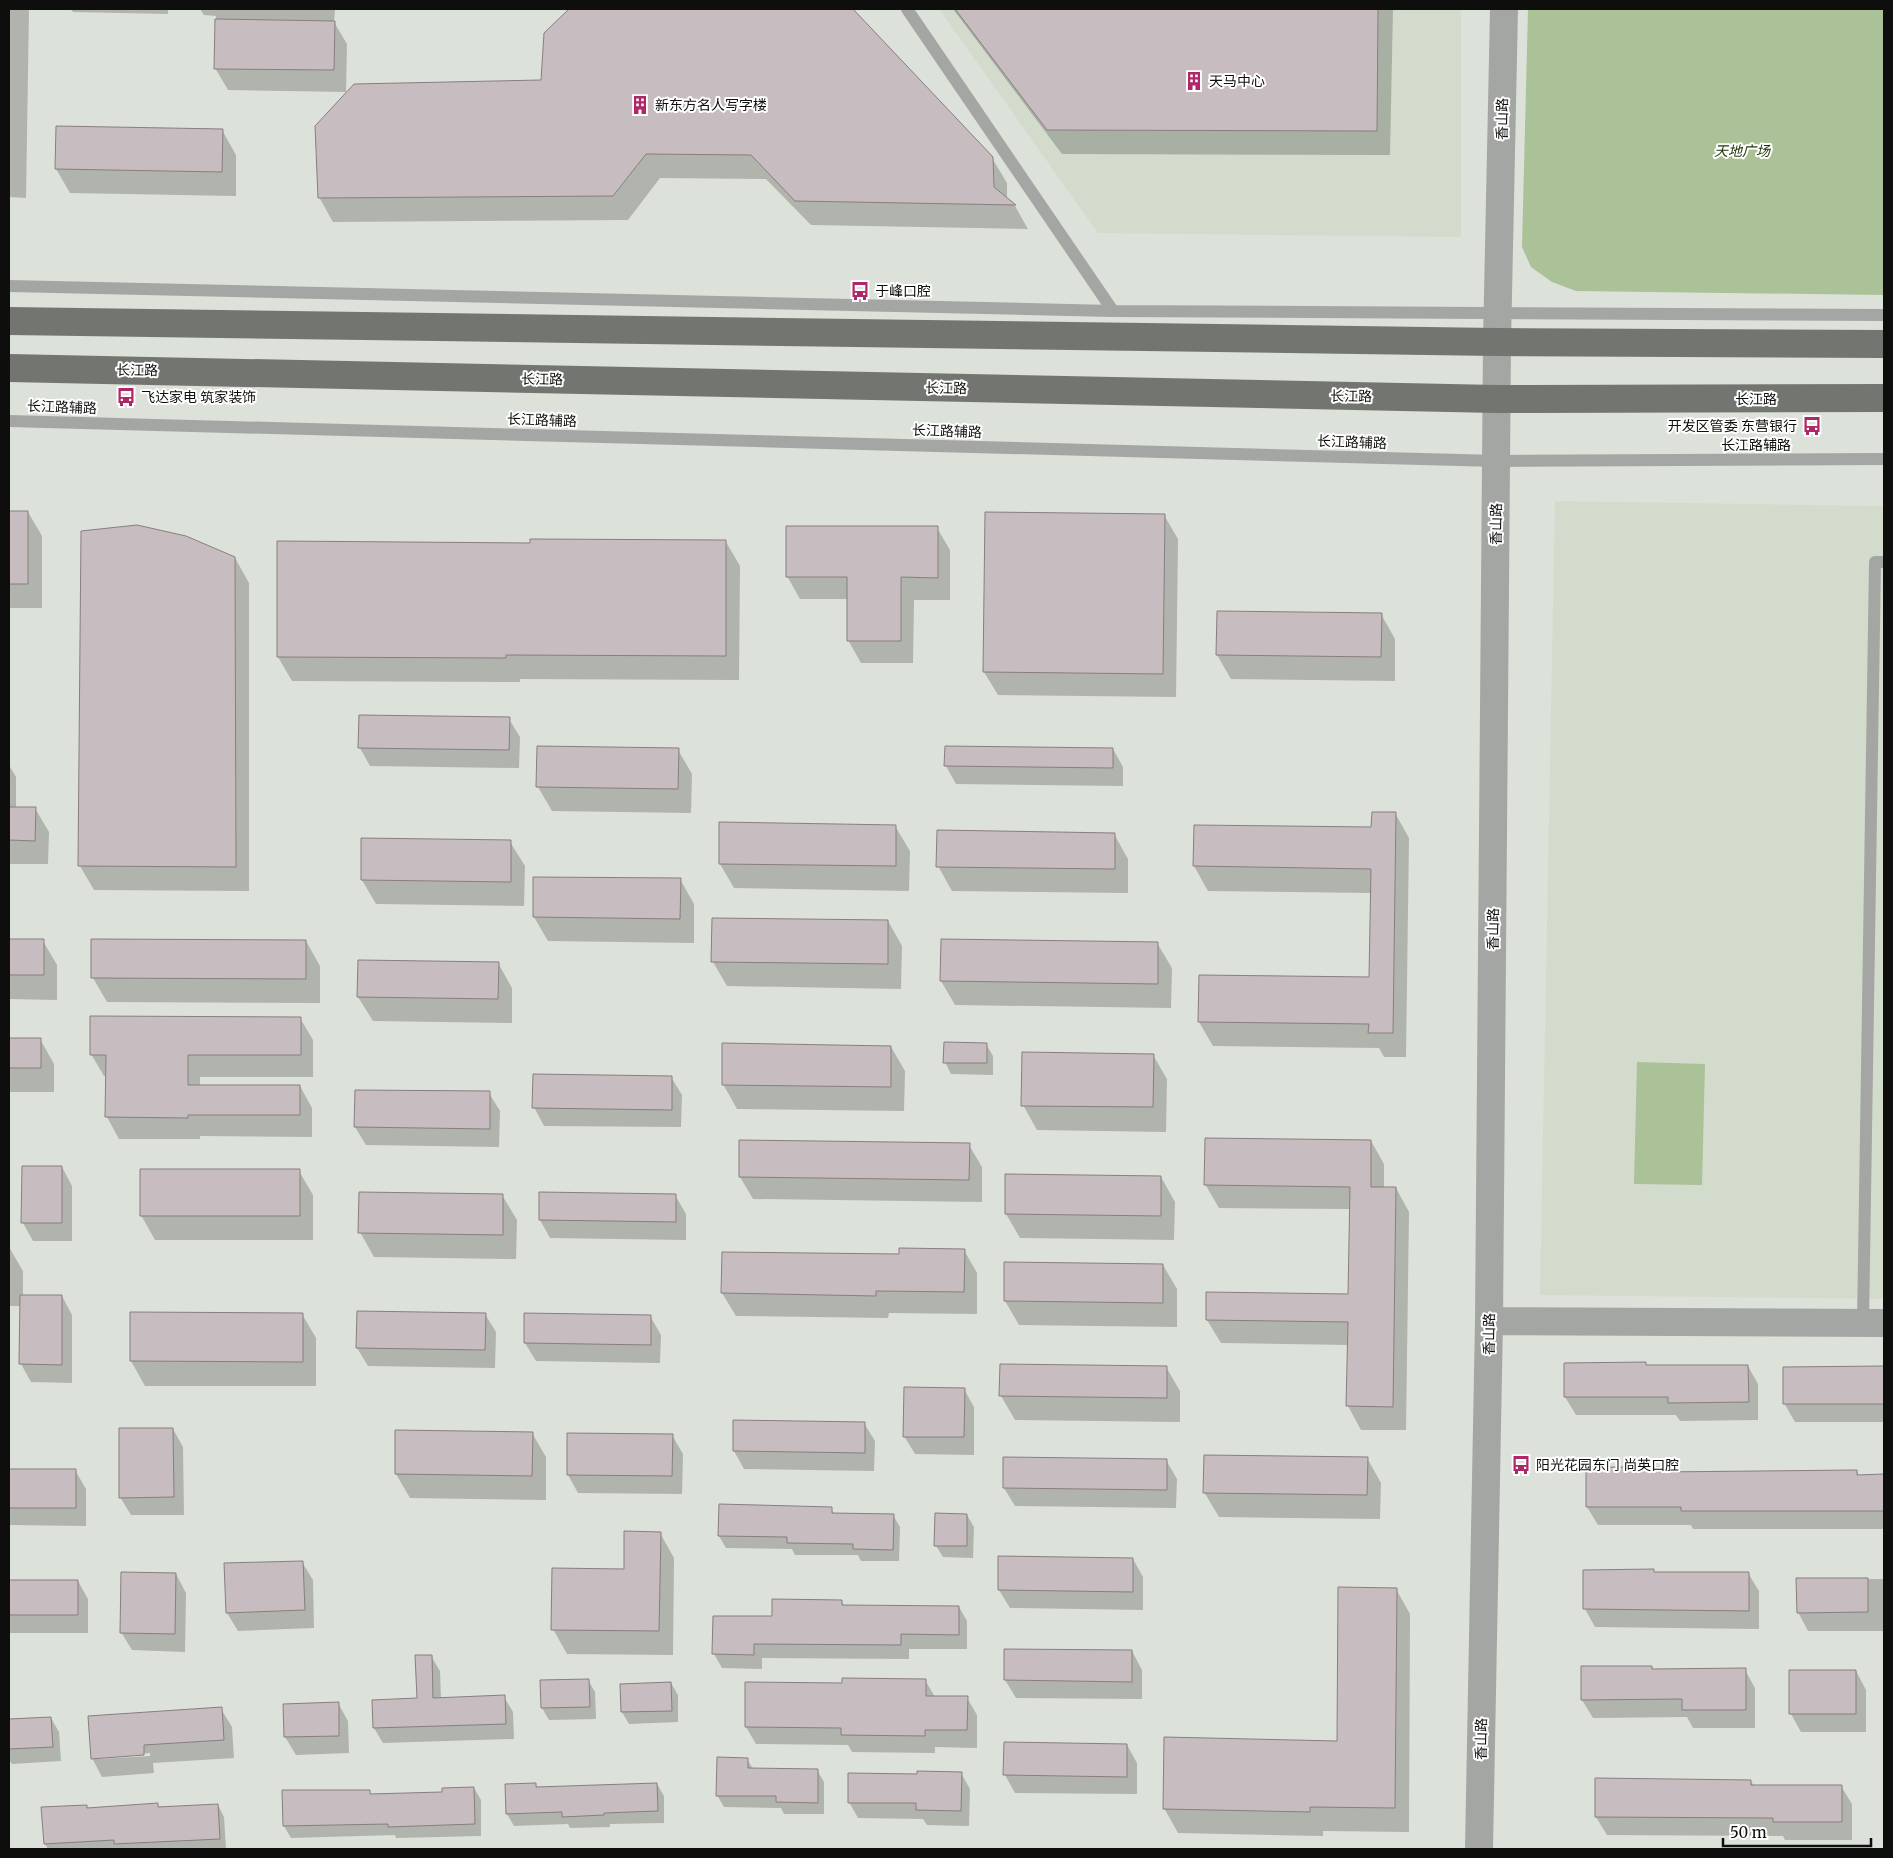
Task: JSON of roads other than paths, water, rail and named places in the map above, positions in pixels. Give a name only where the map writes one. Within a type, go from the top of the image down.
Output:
[{"type":"main road","points":[[9,321],[1497,342],[1884,344]]},
{"type":"main road","name":"长江路","points":[[9,368],[1497,399],[1884,398]]},
{"type":"street","name":"香山路","points":[[1479,1849],[1489,1321],[1497,342],[1504,9]]},
{"type":"street","points":[[1489,1321],[1874,1323]]},
{"type":"lane","points":[[908,9],[1113,311]]},
{"type":"lane","points":[[9,286],[1113,311],[1884,315]]},
{"type":"lane","name":"长江路辅路","points":[[9,420],[1497,462],[1884,459]]},
{"type":"lane","points":[[1874,1323],[1878,831],[1876,562],[1884,562]]},
{"type":"place","name":"天马中心","points":[[1194,81]]},
{"type":"place","name":"新东方名人写字楼","points":[[640,105]]},
{"type":"place","name":"于峰口腔","points":[[860,291]]},
{"type":"place","name":"飞达家电 筑家装饰","points":[[126,397]]},
{"type":"place","name":"开发区管委 东营银行","points":[[1812,426]]},
{"type":"place","name":"阳光花园东门 尚英口腔","points":[[1521,1465]]},
{"type":"park label","name":"天地广场","points":[[1742,151]]}]
